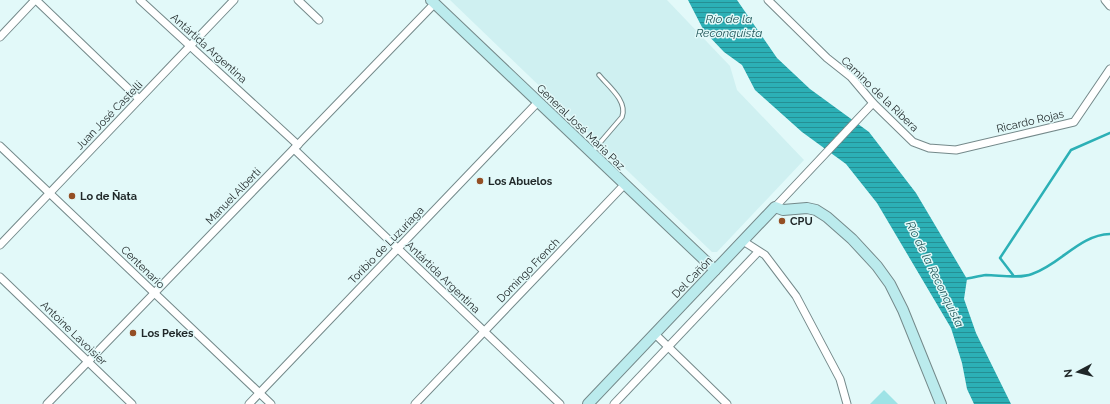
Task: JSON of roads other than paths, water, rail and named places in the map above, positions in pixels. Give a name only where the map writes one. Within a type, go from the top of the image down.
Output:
[{"type":"street","points":[[0,37],[36,0],[139,99]]},
{"type":"street","name":"Antártida Argentina","points":[[140,0],[196,50],[398,249],[560,404]]},
{"type":"street","name":"Juan José Castelli","points":[[0,245],[234,0]]},
{"type":"street","points":[[298,0],[319,20]]},
{"type":"street","name":"Camino de la Ribera","points":[[768,0],[827,58],[851,77],[873,103],[913,142],[929,148]]},
{"type":"street","points":[[1105,0],[1110,6]]},
{"type":"street","name":"General José María Paz","points":[[433,2],[715,270]]},
{"type":"street","name":"Manuel Alberti","points":[[47,404],[296,147],[433,2]]},
{"type":"street","name":"Ricardo Rojas","points":[[929,148],[956,150],[1074,122],[1110,70]]},
{"type":"street","name":"Toribio de Luzuriaga","points":[[249,404],[538,102]]},
{"type":"street","name":"Del Cañón","points":[[588,404],[873,103]]},
{"type":"street","name":"Centenario","points":[[0,146],[271,404]]},
{"type":"street","name":"Domingo French","points":[[414,404],[624,185]]},
{"type":"street","points":[[775,207],[783,210],[807,208],[816,210],[827,217],[852,239],[877,266],[890,284],[903,310],[941,404]]},
{"type":"street","points":[[743,240],[758,252],[765,255],[796,296],[840,380],[847,404]]},
{"type":"street","points":[[614,404],[758,252]]},
{"type":"street","name":"Antoine Lavoisier","points":[[0,277],[132,404]]},
{"type":"street","points":[[655,334],[727,404]]},
{"type":"lane","points":[[591,153],[622,117],[624,110],[622,103],[599,75]]},
{"type":"water","name":"Río de la Reconquista","points":[[688,0],[737,0],[777,58],[810,89],[869,132],[916,193],[967,279],[964,299],[976,333],[1011,404],[974,404],[967,389],[962,363],[951,328],[877,203],[846,164],[802,132],[755,90],[742,65],[724,52],[704,31]]},
{"type":"waterway","points":[[1013,275],[1000,258],[1071,150],[1110,133]]},
{"type":"waterway","points":[[964,279],[986,275],[1016,277],[1032,274],[1052,264],[1079,244],[1089,239],[1110,234]]},
{"type":"place","name":"Los Abuelos","points":[[480,181]]},
{"type":"place","name":"Lo de Ñata","points":[[72,196]]},
{"type":"place","name":"CPU","points":[[782,221]]},
{"type":"place","name":"Los Pekes","points":[[133,333]]}]
